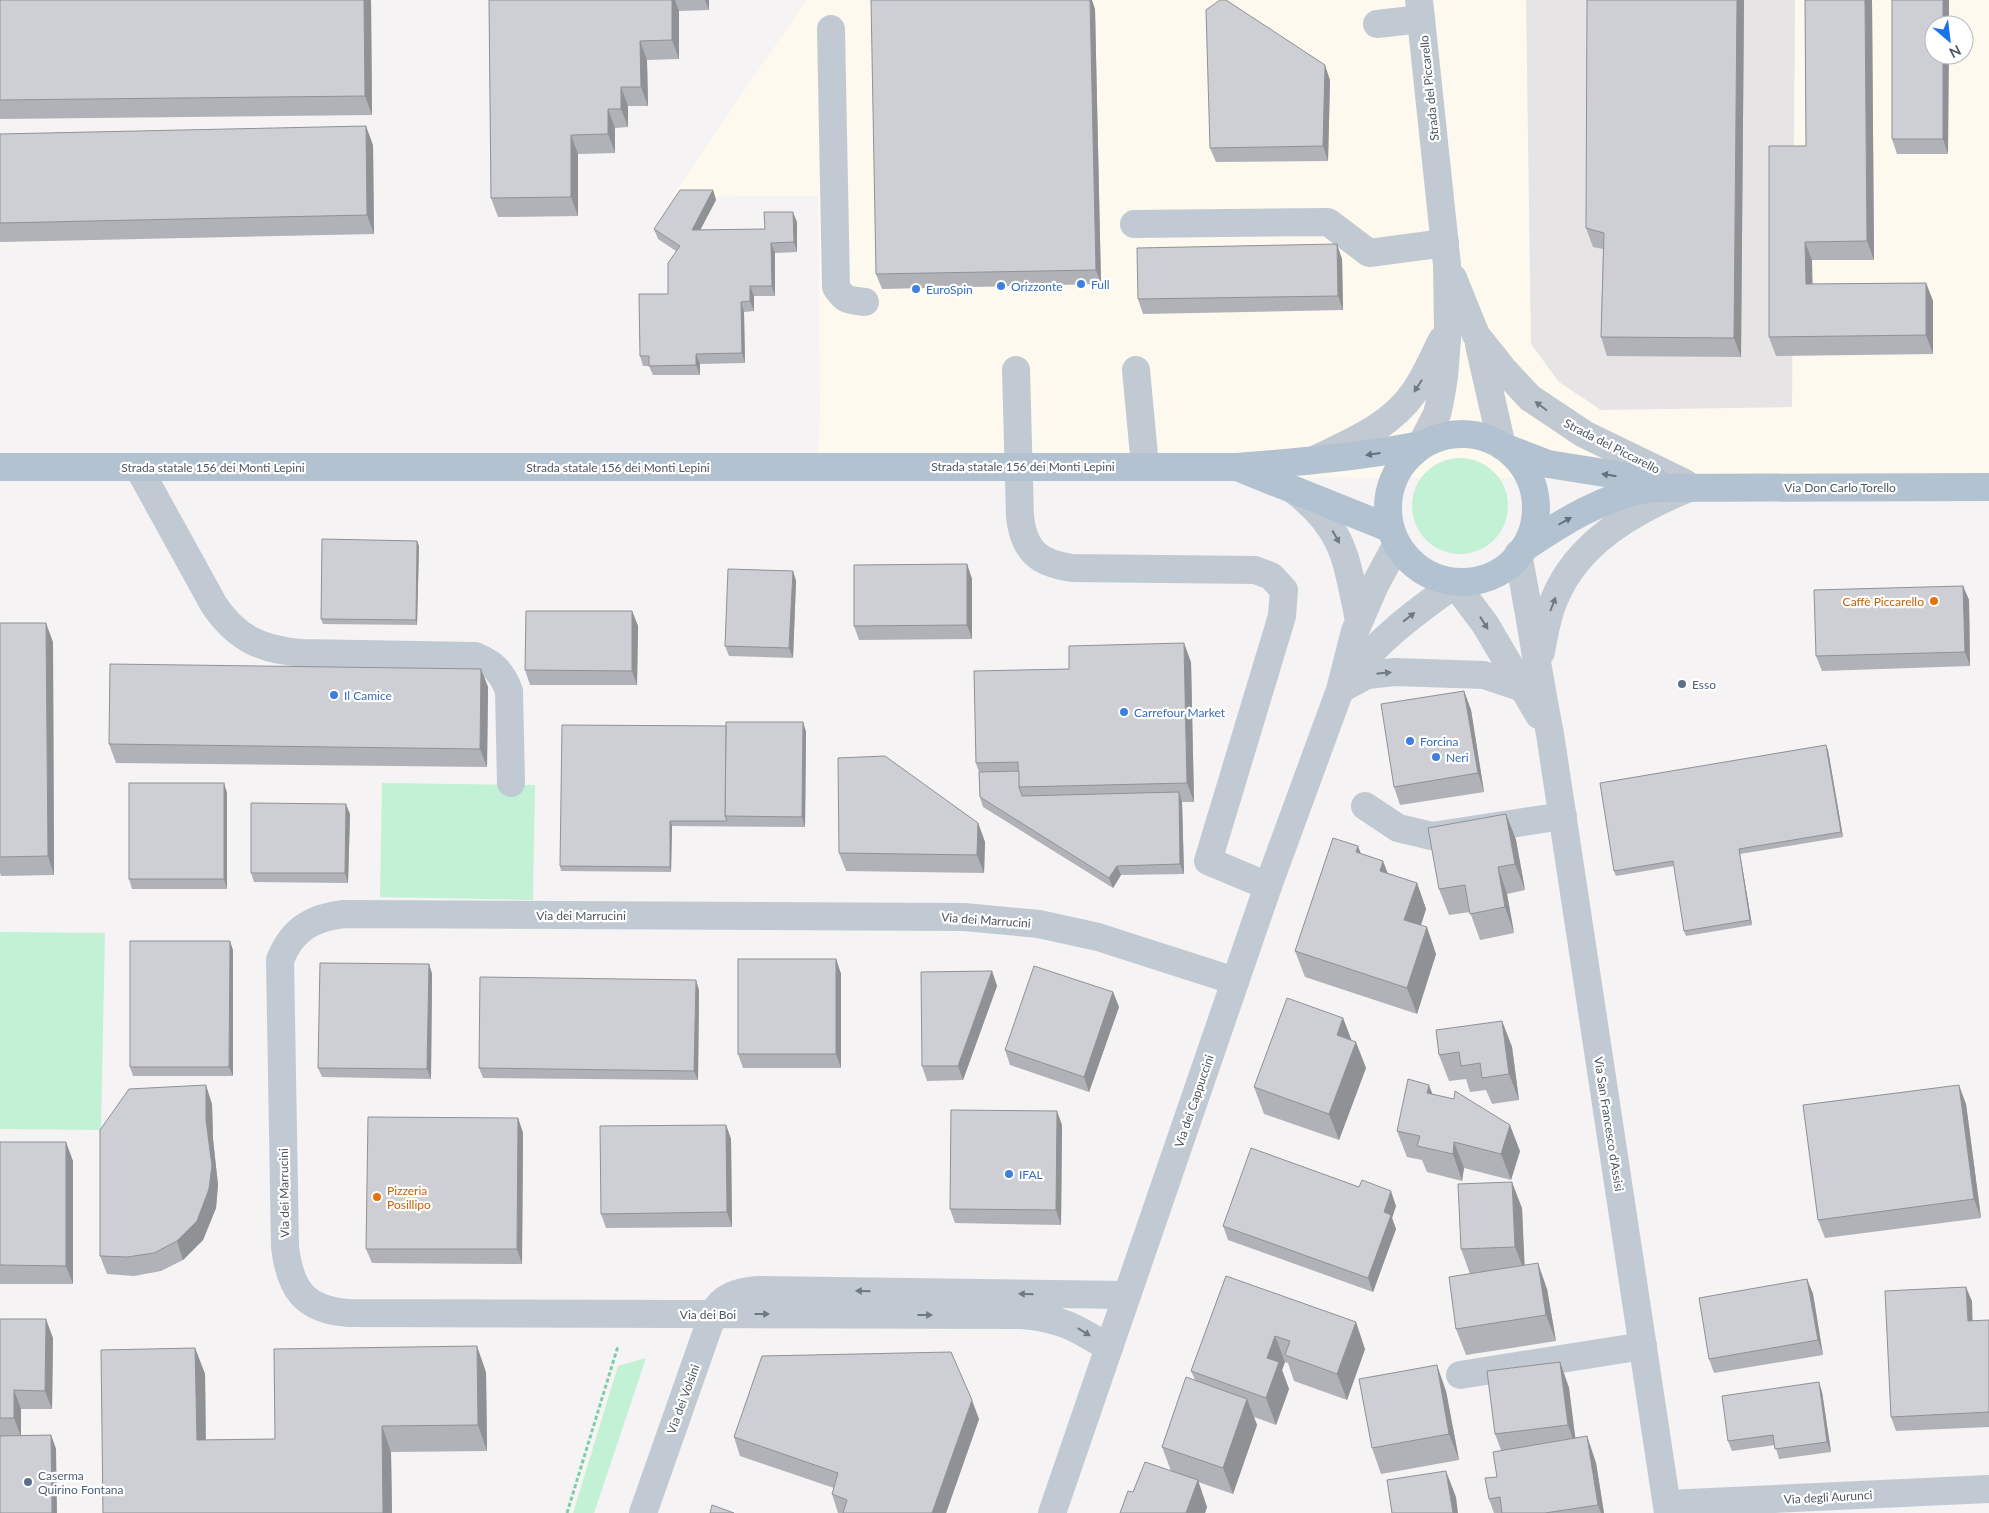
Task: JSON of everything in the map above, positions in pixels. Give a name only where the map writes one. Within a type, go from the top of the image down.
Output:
[{"type":"main road","name":"Strada statale 156 dei Monti Lepini","points":[[1448,434],[1473,434],[1490,438],[1505,447],[1519,460],[1528,473],[1536,501],[1533,529],[1521,551],[1509,565],[1492,575],[1471,583],[1455,584],[1432,576],[1410,562],[1393,536],[1387,505],[1394,476],[1402,462],[1421,445],[1434,438],[1448,434]]},
{"type":"main road","name":"Strada statale 156 dei Monti Lepini","points":[[0,467],[1236,467],[1311,462],[1375,454],[1421,445]]},
{"type":"main road","name":"Via Don Carlo Torello","points":[[1505,447],[1548,464],[1692,486]]},
{"type":"main road","name":"Strada statale 156 dei Monti Lepini","points":[[1236,467],[1292,489],[1393,536]]},
{"type":"main road","name":"Via Don Carlo Torello","points":[[1521,551],[1576,515],[1632,491],[1652,488],[1692,486],[1989,487]]},
{"type":"street","points":[[1377,24],[1420,10]]},
{"type":"street","name":"Strada del Piccarello","points":[[1420,10],[1446,254],[1448,327],[1440,402],[1437,414],[1421,445]]},
{"type":"street","points":[[831,29],[836,287],[843,297],[849,300],[865,302]]},
{"type":"street","points":[[1134,224],[1328,222],[1369,254],[1446,254]]},
{"type":"street","name":"Strada del Piccarello","points":[[1446,254],[1476,335],[1505,447]]},
{"type":"street","name":"Strada del Piccarello","points":[[1311,462],[1370,432],[1400,408],[1414,393],[1424,377],[1448,327]]},
{"type":"street","name":"Strada del Piccarello","points":[[1476,335],[1517,386],[1549,413],[1584,434],[1692,486]]},
{"type":"street","points":[[1016,370],[1021,530],[1026,543],[1034,554],[1044,561],[1072,568],[1254,570],[1271,576],[1284,590],[1282,616],[1208,861],[1268,886]]},
{"type":"street","points":[[1136,370],[1146,466]]},
{"type":"street","points":[[138,467],[223,619],[250,641],[285,652],[302,654],[476,656],[488,661],[498,669],[509,691],[510,783]]},
{"type":"street","name":"Via San Francesco d'Assisi","points":[[1530,678],[1555,598],[1564,580],[1576,564],[1603,536],[1631,515],[1692,486]]},
{"type":"street","points":[[1292,489],[1324,518],[1334,532],[1342,548],[1348,569],[1359,620]]},
{"type":"street","name":"Via dei Cappuccini","points":[[1052,1513],[1268,886],[1340,690],[1350,646],[1359,620],[1376,582],[1393,536]]},
{"type":"street","name":"Via San Francesco d'Assisi","points":[[1521,551],[1526,594],[1530,678],[1550,734],[1667,1509]]},
{"type":"street","name":"Via San Francesco d'Assisi","points":[[1455,584],[1530,678]]},
{"type":"street","name":"Via dei Cappuccini","points":[[1340,690],[1367,654],[1385,637],[1424,605],[1455,584]]},
{"type":"street","points":[[1340,690],[1367,675],[1394,672],[1530,678]]},
{"type":"street","points":[[1365,806],[1398,828],[1432,836],[1563,816]]},
{"type":"street","name":"Via dei Marrucini","points":[[303,1297],[295,1287],[290,1275],[285,1246],[279,974],[280,960],[291,938],[299,930],[320,918],[343,914],[989,918],[1039,924],[1098,937],[1235,981]]},
{"type":"street","name":"Via dei Boi","points":[[734,1294],[757,1290],[1127,1295]]},
{"type":"street","name":"Via dei Volsini","points":[[643,1513],[713,1314],[717,1306],[734,1294]]},
{"type":"street","name":"Via dei Boi","points":[[303,1297],[312,1304],[325,1309],[348,1313],[1039,1316],[1066,1323],[1109,1348]]},
{"type":"street","points":[[1460,1375],[1643,1346]]},
{"type":"street","name":"Via degli Aurunci","points":[[1667,1509],[1989,1489]]},
{"type":"path","points":[[567,1513],[629,1313]]},
{"type":"shaded area","points":[[806,0],[1989,0],[1989,479],[817,477],[820,409],[818,196],[672,197]]},
{"type":"shaded area","points":[[1526,0],[1795,0],[1792,407],[1601,410],[1559,382],[1531,344]]},
{"type":"green space","points":[[1460,458],[1478,462],[1494,472],[1504,488],[1508,506],[1504,524],[1494,540],[1478,550],[1460,554],[1442,550],[1426,540],[1416,524],[1412,506],[1416,488],[1426,472],[1442,462]]},
{"type":"green space","points":[[382,783],[535,785],[533,900],[380,897]]},
{"type":"green space","points":[[0,932],[105,933],[101,1130],[0,1129]]},
{"type":"green space","points":[[646,1358],[594,1513],[573,1513],[618,1366]]},
{"type":"building","points":[[0,0],[364,0],[365,96],[0,100]]},
{"type":"building","points":[[489,0],[672,0],[672,40],[640,41],[641,87],[621,87],[621,109],[608,109],[608,134],[571,135],[571,197],[491,198]]},
{"type":"building","points":[[871,0],[1090,0],[1096,270],[876,274]]},
{"type":"building","points":[[1220,0],[1226,0],[1325,65],[1323,146],[1210,148],[1206,10]]},
{"type":"building","points":[[1587,0],[1737,0],[1734,338],[1601,337],[1604,233],[1586,228]]},
{"type":"building","points":[[1805,0],[1865,0],[1867,241],[1805,242],[1806,284],[1926,283],[1926,335],[1769,337],[1769,146],[1806,146]]},
{"type":"building","points":[[1892,0],[1943,0],[1943,15],[1924,15],[1924,65],[1943,65],[1943,139],[1892,139]]},
{"type":"building","points":[[366,126],[367,215],[0,223],[0,134]]},
{"type":"building","points":[[680,190],[713,190],[692,230],[765,229],[764,212],[793,212],[794,242],[771,243],[772,286],[750,286],[750,301],[741,302],[742,353],[696,354],[696,365],[649,366],[649,356],[640,356],[639,294],[668,294],[668,263],[680,246],[654,229]]},
{"type":"building","points":[[1337,244],[1338,296],[1138,299],[1137,248]]},
{"type":"building","points":[[322,539],[417,541],[416,620],[321,619]]},
{"type":"building","points":[[967,564],[967,625],[854,626],[854,565]]},
{"type":"building","points":[[728,569],[793,571],[789,648],[725,646]]},
{"type":"building","points":[[1963,586],[1965,652],[1816,656],[1814,590]]},
{"type":"building","points":[[526,611],[632,611],[632,671],[525,670]]},
{"type":"building","points":[[0,623],[46,623],[48,856],[0,857]]},
{"type":"building","points":[[1184,643],[1187,783],[1019,787],[1018,762],[976,763],[974,671],[1069,669],[1069,646]]},
{"type":"building","points":[[110,664],[481,669],[480,749],[109,744]]},
{"type":"building","name":"Neri","points":[[1464,691],[1478,773],[1394,787],[1381,704]]},
{"type":"building","points":[[726,722],[803,722],[802,817],[725,816]]},
{"type":"building","points":[[562,725],[726,726],[725,816],[727,821],[670,821],[670,867],[560,866]]},
{"type":"building","points":[[1826,745],[1841,832],[1739,849],[1750,920],[1684,931],[1673,861],[1614,871],[1600,783]]},
{"type":"building","points":[[885,756],[978,823],[977,855],[839,853],[838,758]]},
{"type":"building","points":[[1019,771],[1019,787],[1022,796],[1179,792],[1180,864],[1117,866],[1109,878],[980,797],[979,772]]},
{"type":"building","points":[[129,783],[224,783],[224,879],[129,879]]},
{"type":"building","points":[[251,803],[346,804],[345,873],[251,873]]},
{"type":"building","points":[[1506,814],[1515,864],[1498,867],[1505,907],[1470,914],[1465,885],[1439,889],[1428,828]]},
{"type":"building","points":[[1333,838],[1358,846],[1356,852],[1383,861],[1380,871],[1417,883],[1404,920],[1427,927],[1407,988],[1295,951]]},
{"type":"building","points":[[130,941],[230,941],[229,1067],[130,1067]]},
{"type":"building","points":[[738,959],[836,959],[836,1054],[738,1054]]},
{"type":"building","points":[[320,963],[429,964],[427,1069],[318,1068]]},
{"type":"building","points":[[1034,966],[1113,992],[1084,1077],[1005,1050]]},
{"type":"building","points":[[992,971],[958,1066],[922,1066],[921,972]]},
{"type":"building","points":[[480,977],[696,980],[694,1071],[479,1068]]},
{"type":"building","points":[[1287,998],[1343,1018],[1337,1035],[1356,1042],[1329,1114],[1254,1087]]},
{"type":"building","points":[[1502,1021],[1509,1074],[1482,1078],[1480,1063],[1461,1066],[1459,1052],[1439,1055],[1436,1030]]},
{"type":"building","points":[[1408,1079],[1429,1085],[1427,1093],[1454,1099],[1455,1091],[1510,1125],[1501,1154],[1454,1142],[1453,1154],[1417,1146],[1420,1136],[1397,1131]]},
{"type":"building","points":[[206,1085],[206,1120],[212,1166],[209,1189],[197,1221],[177,1241],[154,1253],[127,1257],[100,1256],[100,1130],[129,1089]]},
{"type":"building","points":[[1959,1085],[1974,1199],[1818,1220],[1803,1105]]},
{"type":"building","name":"IFAL","points":[[951,1110],[1057,1111],[1056,1210],[950,1209]]},
{"type":"building","points":[[368,1117],[518,1118],[517,1249],[366,1249]]},
{"type":"building","points":[[726,1125],[727,1212],[601,1214],[600,1126]]},
{"type":"building","points":[[0,1142],[66,1142],[66,1266],[0,1265]]},
{"type":"building","points":[[1251,1148],[1359,1187],[1362,1180],[1391,1191],[1384,1212],[1391,1215],[1368,1278],[1223,1226]]},
{"type":"building","points":[[1512,1182],[1515,1247],[1461,1249],[1458,1184]]},
{"type":"building","points":[[1538,1263],[1546,1315],[1456,1329],[1449,1277]]},
{"type":"building","points":[[1226,1276],[1356,1322],[1337,1374],[1285,1355],[1290,1341],[1275,1336],[1267,1358],[1279,1362],[1266,1398],[1191,1371]]},
{"type":"building","points":[[1807,1279],[1818,1340],[1709,1359],[1699,1298]]},
{"type":"building","points":[[1966,1287],[1968,1321],[1989,1320],[1989,1412],[1891,1417],[1885,1291]]},
{"type":"building","points":[[0,1319],[46,1319],[45,1391],[14,1390],[14,1418],[0,1418]]},
{"type":"building","points":[[477,1346],[478,1425],[382,1426],[383,1513],[103,1513],[101,1350],[195,1348],[197,1440],[275,1439],[274,1349]]},
{"type":"building","points":[[951,1352],[972,1400],[932,1513],[843,1513],[847,1500],[832,1494],[838,1473],[734,1437],[762,1356]]},
{"type":"building","points":[[1560,1362],[1568,1425],[1495,1434],[1487,1371]]},
{"type":"building","points":[[1437,1365],[1449,1434],[1372,1448],[1359,1379]]},
{"type":"building","points":[[1186,1377],[1247,1399],[1223,1468],[1162,1447]]},
{"type":"building","points":[[1819,1382],[1827,1442],[1775,1449],[1773,1435],[1728,1441],[1722,1396]]},
{"type":"building","name":"Caserma Quirino Fontana","points":[[51,1435],[52,1513],[0,1513],[0,1436]]},
{"type":"building","points":[[1587,1436],[1598,1505],[1545,1513],[1502,1513],[1500,1497],[1489,1499],[1485,1478],[1497,1477],[1493,1452]]},
{"type":"building","points":[[1145,1462],[1198,1480],[1186,1513],[1120,1513],[1128,1491],[1133,1492]]},
{"type":"building","points":[[1446,1471],[1453,1513],[1392,1513],[1387,1480]]},
{"type":"building","points":[[712,1505],[734,1513],[710,1513]]},
{"type":"place","name":"Full","points":[[1081,284]]},
{"type":"place","name":"Orizzonte","points":[[1001,286]]},
{"type":"place","name":"EuroSpin","points":[[916,289]]},
{"type":"place","name":"Caffè Piccarello","points":[[1934,601]]},
{"type":"place","name":"Esso","points":[[1682,684]]},
{"type":"place","name":"Il Camice","points":[[334,695]]},
{"type":"place","name":"Carrefour Market","points":[[1124,712]]},
{"type":"place","name":"Forcina","points":[[1410,741]]},
{"type":"place","name":"Neri","points":[[1436,757]]},
{"type":"place","name":"IFAL","points":[[1009,1174]]},
{"type":"place","name":"Pizzeria Posillipo","points":[[377,1197]]},
{"type":"place","name":"Caserma Quirino Fontana","points":[[28,1482]]}]
